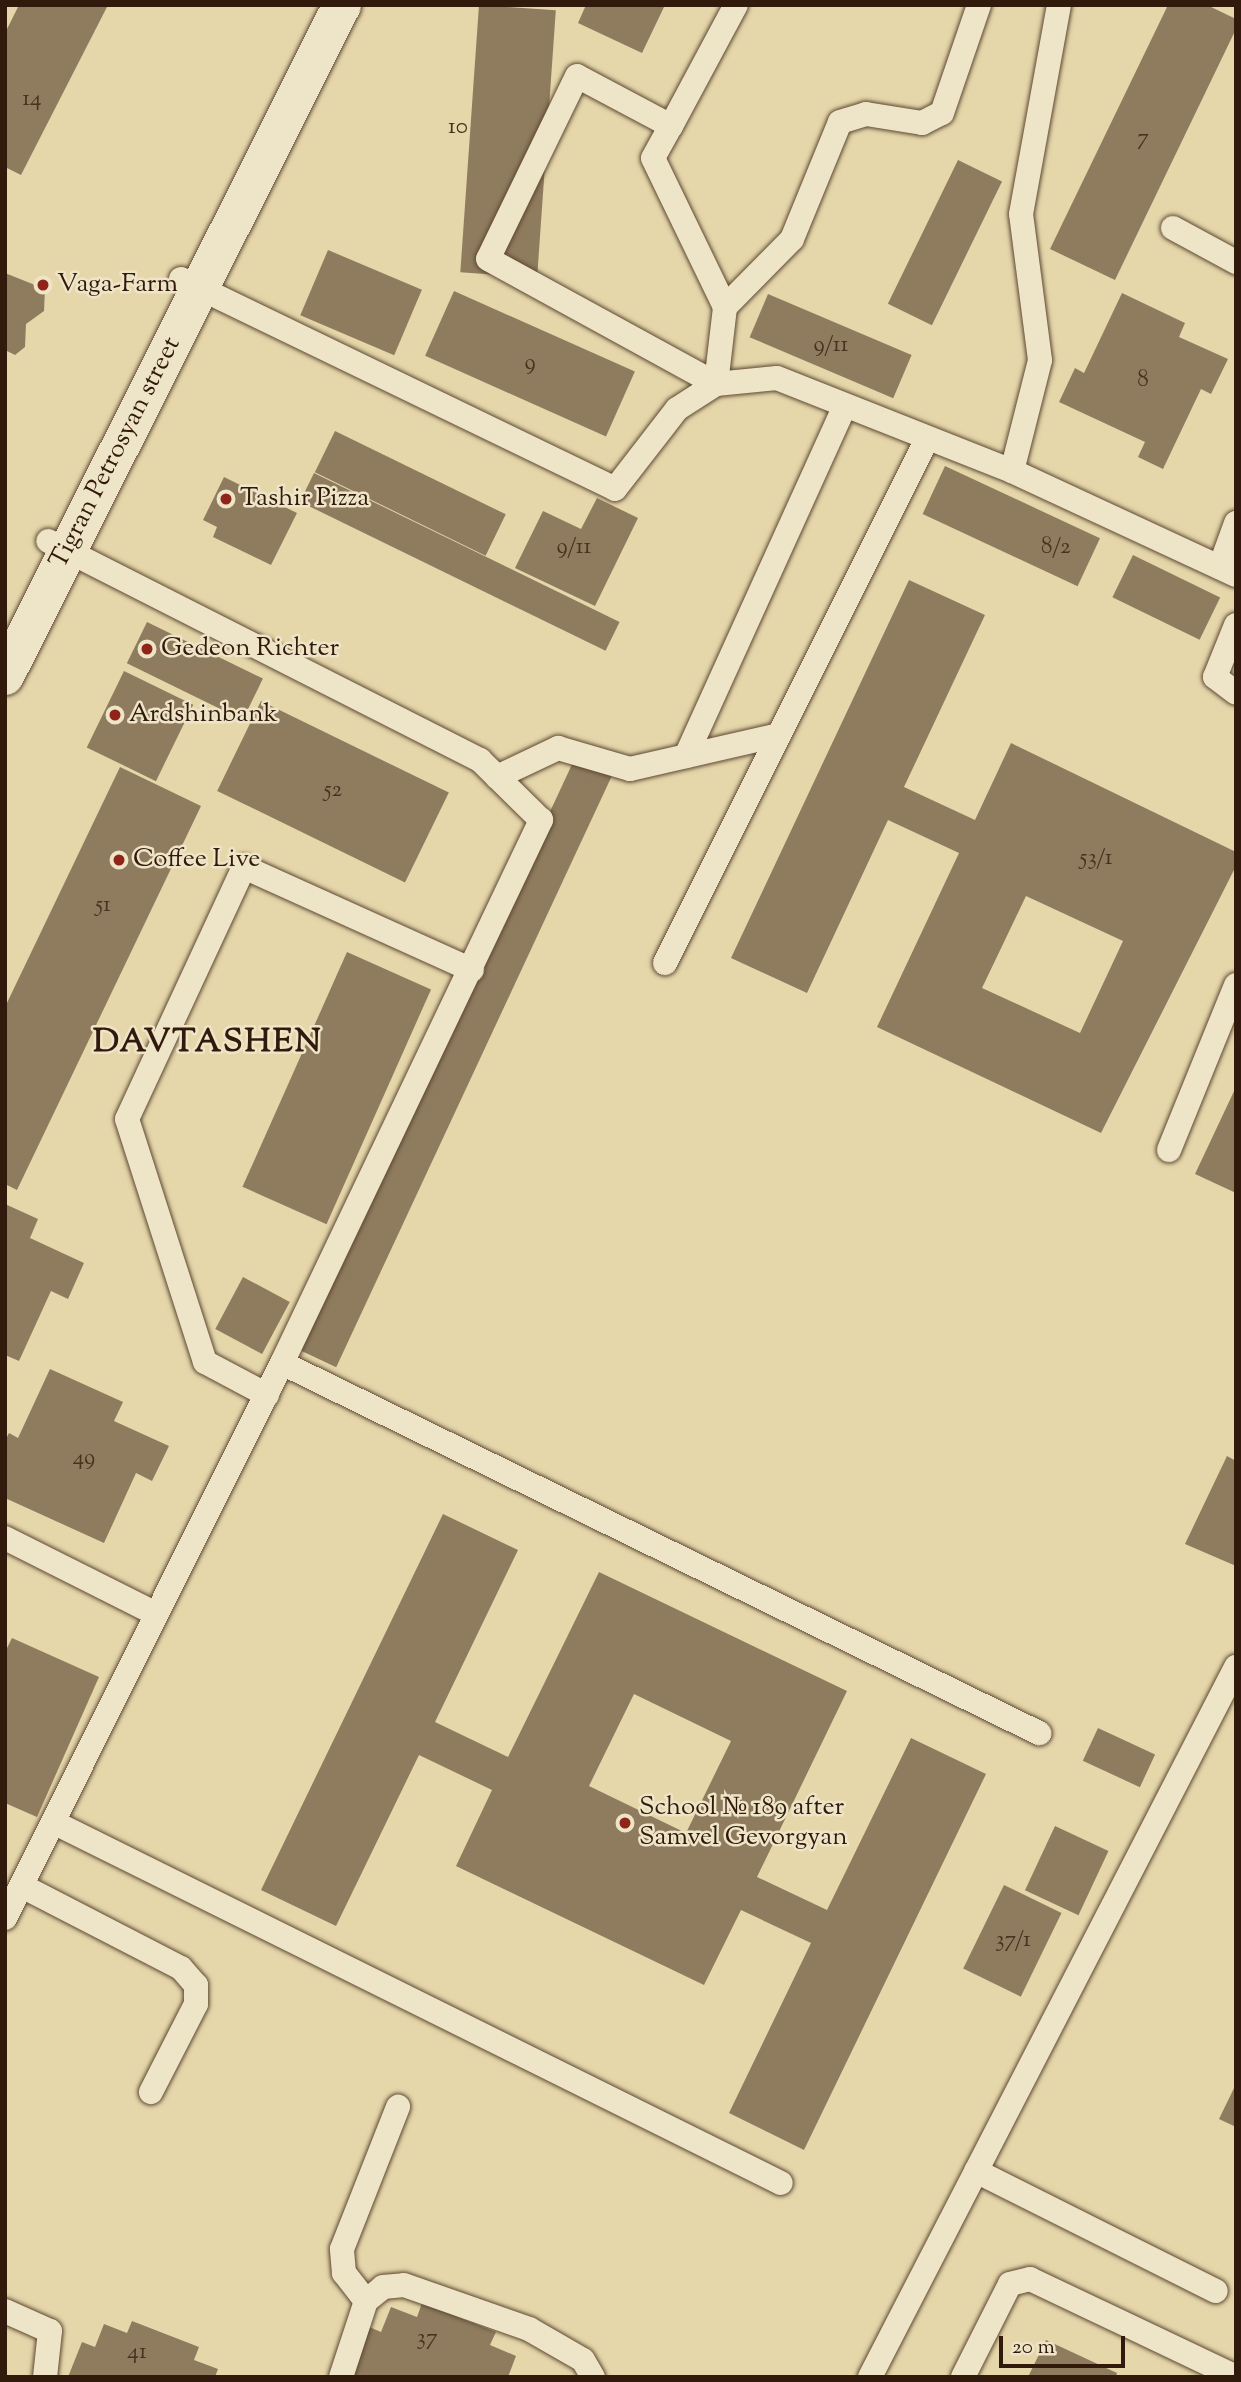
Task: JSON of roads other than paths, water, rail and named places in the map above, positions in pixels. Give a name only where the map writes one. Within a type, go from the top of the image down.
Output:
[{"type":"main road","name":"Tigran Petrosyan street","points":[[5,676],[57,546],[190,283],[322,5]]},
{"type":"main road","name":"Tigran Petrosyan street","points":[[190,283],[342,5]]},
{"type":"main road","name":"Tigran Petrosyan street","points":[[5,628],[57,546]]},
{"type":"lane","points":[[716,384],[725,307],[653,158],[736,5]]},
{"type":"lane","points":[[725,307],[792,239],[840,122],[866,114],[922,123],[943,113],[979,5]]},
{"type":"lane","points":[[1013,471],[1040,360],[1021,214],[1059,5]]},
{"type":"lane","points":[[671,126],[577,76],[488,259],[716,384]]},
{"type":"lane","points":[[1173,228],[1236,262]]},
{"type":"lane","points":[[190,283],[615,489],[677,409],[716,384],[776,378],[1013,471],[1228,571],[1236,523]]},
{"type":"lane","points":[[686,756],[845,406]]},
{"type":"lane","points":[[665,963],[927,439]]},
{"type":"lane","points":[[5,1918],[55,1823],[156,1614],[267,1395],[472,970],[541,820],[480,760],[57,546]]},
{"type":"lane","points":[[1236,625],[1215,677],[1236,693]]},
{"type":"lane","points":[[497,778],[558,748],[630,769],[779,735]]},
{"type":"lane","points":[[267,1395],[205,1362],[127,1119],[244,867],[472,970]]},
{"type":"lane","points":[[1169,1150],[1236,985]]},
{"type":"lane","points":[[282,1363],[1039,1733]]},
{"type":"lane","points":[[5,1538],[156,1614]]},
{"type":"lane","points":[[877,2374],[976,2171],[1236,1667]]},
{"type":"lane","points":[[55,1823],[781,2183]]},
{"type":"lane","points":[[22,1886],[181,1968],[195,1985],[196,2004],[151,2092]]},
{"type":"lane","points":[[366,2301],[344,2273],[342,2249],[398,2107]]},
{"type":"lane","points":[[976,2171],[1216,2291]]},
{"type":"lane","points":[[963,2377],[1010,2284],[1030,2279],[1236,2376]]},
{"type":"lane","points":[[341,2377],[366,2301],[383,2287],[404,2285],[529,2329],[583,2360],[593,2377]]},
{"type":"lane","points":[[5,2311],[50,2331],[46,2377]]},
{"type":"place","name":"Vaga-Farm","points":[[43,285]]},
{"type":"place","name":"Tashir Pizza","points":[[226,499]]},
{"type":"place","name":"Gedeon Richter","points":[[147,649]]},
{"type":"place","name":"Ardshinbank","points":[[115,715]]},
{"type":"place","name":"Coffee Live","points":[[119,860]]},
{"type":"place","name":"School № 189 after Samvel Gevorgyan","points":[[625,1823]]},
{"type":"district","name":"DAVTASHEN","points":[[208,1044]]}]
